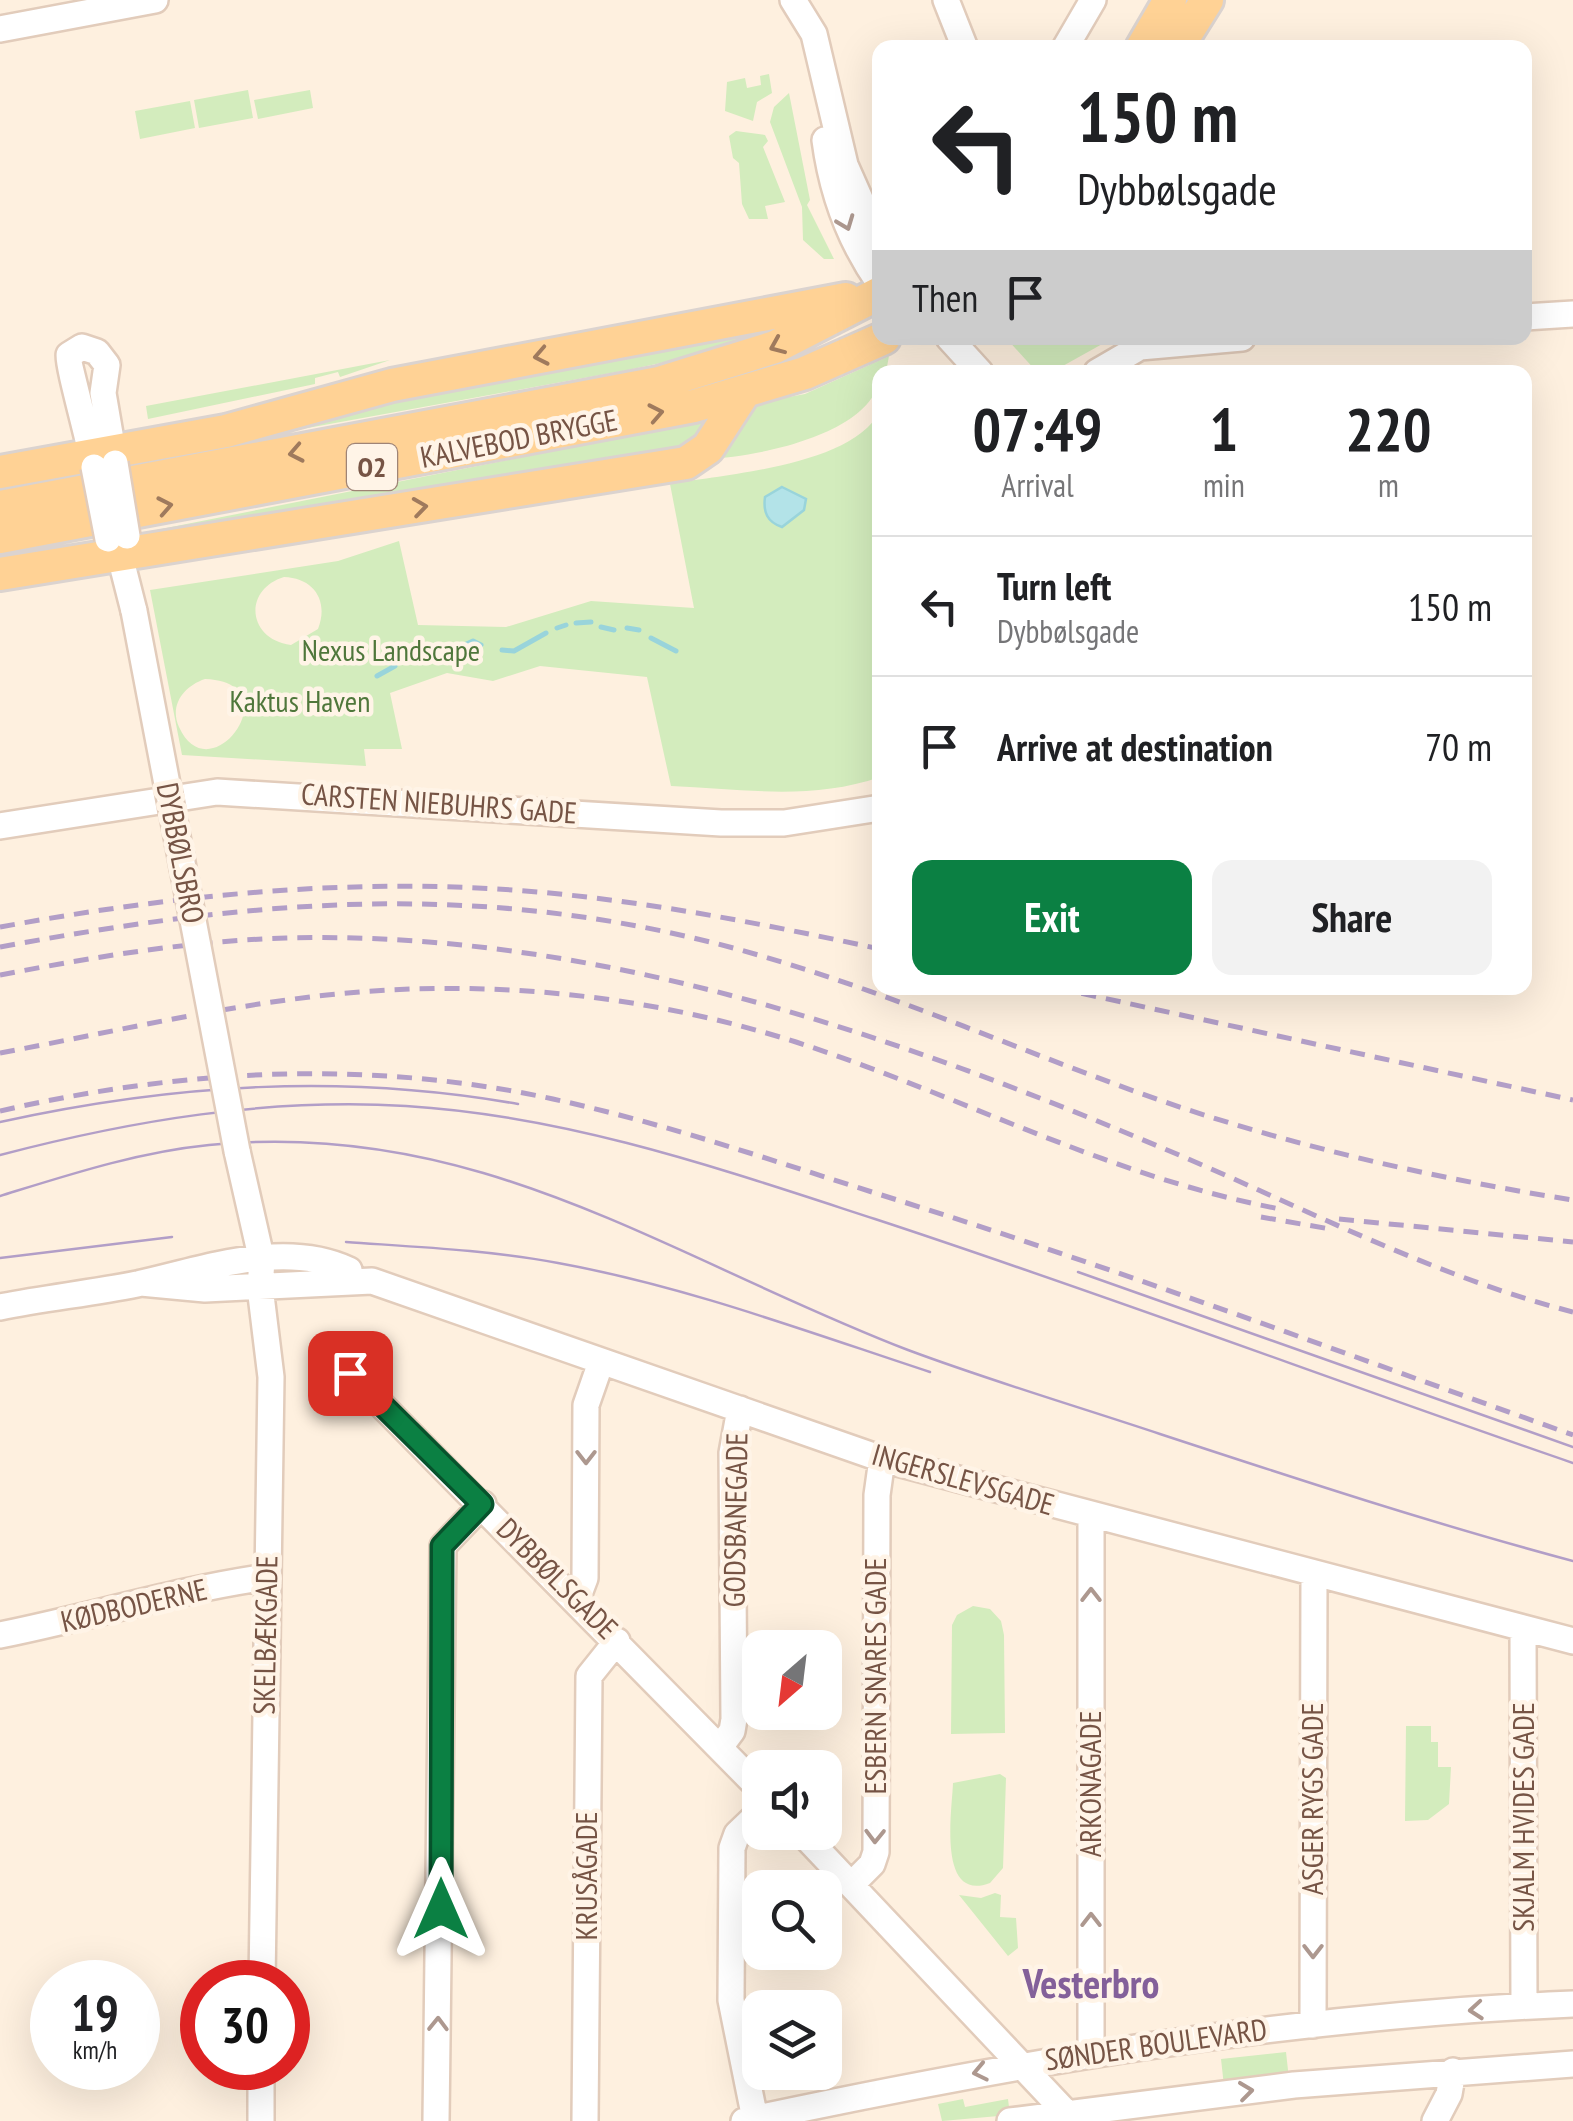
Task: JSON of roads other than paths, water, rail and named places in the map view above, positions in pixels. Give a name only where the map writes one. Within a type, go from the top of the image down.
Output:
[{"type":"main road","points":[[1147,40],[1170,0]]},
{"type":"main road","points":[[1182,40],[1207,0]]},
{"type":"main road","points":[[0,472],[55,462],[103,459],[226,431],[392,385],[641,336],[776,316],[872,291]]},
{"type":"main road","name":"KALVEBOD BRYGGE","points":[[0,508],[617,392],[734,362],[812,331],[872,294]]},
{"type":"main road","name":"O2","points":[[743,394],[805,373],[872,343]]},
{"type":"main road","points":[[0,574],[118,544],[686,463],[708,448],[743,394]]},
{"type":"main road","name":"KALVEBOD BRYGGE","points":[[0,537],[743,394]]},
{"type":"street","points":[[0,30],[155,0]]},
{"type":"street","points":[[794,0],[814,34],[845,166],[872,226]]},
{"type":"street","points":[[946,0],[962,40]]},
{"type":"street","points":[[1069,40],[1094,0]]},
{"type":"street","points":[[833,108],[872,188]]},
{"type":"street","points":[[833,108],[824,125],[830,182],[855,245],[872,275]]},
{"type":"street","points":[[1532,317],[1573,314]]},
{"type":"street","points":[[955,345],[974,365]]},
{"type":"street","points":[[1109,365],[1140,347],[1163,345]]},
{"type":"street","name":"DYBBØLSBRO","points":[[103,459],[66,364],[69,355],[82,347],[97,352],[105,360],[103,459],[260,1288]]},
{"type":"street","points":[[55,462],[72,446],[74,434],[64,382],[66,364]]},
{"type":"street","name":"CARSTEN NIEBUHRS GADE","points":[[0,826],[216,792],[721,823],[784,822],[872,809]]},
{"type":"street","name":"INGERSLEVSGADE","points":[[0,1306],[141,1283],[197,1267],[256,1261],[332,1264],[365,1280],[882,1459],[1573,1641]]},
{"type":"street","name":"INGERSLEVSGADE","points":[[141,1283],[260,1288],[365,1280]]},
{"type":"street","name":"SKELBÆKGADE","points":[[260,1288],[271,1377],[262,1960]]},
{"type":"street","points":[[577,1599],[585,1578],[586,1405],[601,1362]]},
{"type":"street","name":"DYBBØLSGADE","points":[[350,1373],[742,1770]]},
{"type":"street","name":"GODSBANEGADE","points":[[720,1747],[732,1732],[734,1719],[732,1453],[740,1409]]},
{"type":"street","name":"ESBERN SNARES GADE","points":[[851,1885],[872,1864],[876,1852],[877,1495],[882,1459]]},
{"type":"street","points":[[436,2121],[442,1546],[482,1504]]},
{"type":"street","name":"ARKONAGADE","points":[[1090,1516],[1091,2052]]},
{"type":"street","name":"ASGER RYGS GADE","points":[[1313,2024],[1314,1573]]},
{"type":"street","name":"KØDBODERNE","points":[[0,1635],[85,1618],[116,1605],[268,1577]]},
{"type":"street","name":"SKJALM HVIDES GADE","points":[[1524,1628],[1524,2006]]},
{"type":"street","name":"KRUSÅGADE","points":[[585,2121],[589,1676],[617,1640]]},
{"type":"street","points":[[742,1829],[732,1848],[730,2000],[749,2120]]},
{"type":"street","points":[[818,1850],[1070,2117]]},
{"type":"street","name":"SØNDER BOULEVARD","points":[[749,2120],[1091,2052],[1313,2024],[1573,2004]]},
{"type":"street","name":"SØNDER BOULEVARD","points":[[1010,2121],[1174,2110],[1452,2071],[1573,2064]]},
{"type":"street","points":[[1436,2121],[1452,2071]]},
{"type":"street","points":[[261,2121],[262,2090]]},
{"type":"water","points":[[782,487],[806,499],[804,510],[782,527],[766,512],[765,497]]},
{"type":"waterway","points":[[576,623],[591,622]]},
{"type":"waterway","points":[[557,628],[566,625]]},
{"type":"waterway","points":[[601,627],[614,630]]},
{"type":"waterway","points":[[627,628],[639,630]]},
{"type":"waterway","points":[[502,650],[514,651],[546,633]]},
{"type":"waterway","points":[[651,638],[676,651]]},
{"type":"waterway","points":[[460,647],[473,641],[481,645]]},
{"type":"waterway","points":[[416,661],[437,658]]},
{"type":"waterway","points":[[377,676],[395,666]]},
{"type":"tram line","points":[[0,1122],[129,1099],[258,1087],[388,1088],[518,1104]]},
{"type":"tram line","points":[[0,1155],[151,1122],[303,1105],[406,1106],[526,1121],[644,1148],[875,1219],[1573,1463]]},
{"type":"tram line","points":[[0,1196],[130,1159],[209,1145],[307,1142],[399,1153],[486,1174],[570,1203],[820,1314],[971,1372],[1366,1500],[1573,1561]]},
{"type":"tram line","points":[[0,1258],[172,1237]]},
{"type":"tram line","points":[[346,1242],[505,1255],[605,1273],[746,1311],[930,1372]]},
{"type":"tram line","points":[[1078,1272],[1573,1447]]},
{"type":"railway","points":[[0,927],[128,906],[255,892],[448,887],[559,894],[652,906],[872,947]]},
{"type":"railway","points":[[0,947],[249,911],[331,905],[494,907],[662,931],[727,946],[872,992]]},
{"type":"railway","points":[[0,975],[142,951],[286,938],[399,940],[511,951],[623,970],[733,996],[950,1064],[1160,1147],[1415,1259],[1573,1312]]},
{"type":"railway","points":[[0,1053],[204,1013],[327,995],[445,988],[564,994],[681,1012],[796,1042],[1095,1156],[1217,1195],[1280,1209]]},
{"type":"railway","points":[[880,995],[1100,1079],[1263,1133],[1417,1171],[1573,1200]]},
{"type":"railway","points":[[1089,995],[1573,1100]]},
{"type":"railway","points":[[0,1111],[137,1086],[276,1074],[415,1078],[553,1099],[681,1132],[1063,1254],[1573,1435]]},
{"type":"railway","points":[[1261,1217],[1330,1229]]},
{"type":"railway","points":[[1339,1219],[1573,1242]]},
{"type":"district","name":"Vesterbro","points":[[1091,1984]]},
{"type":"park label","name":"Nexus Landscape","points":[[391,651]]},
{"type":"park label","name":"Kaktus Haven","points":[[300,702]]}]
